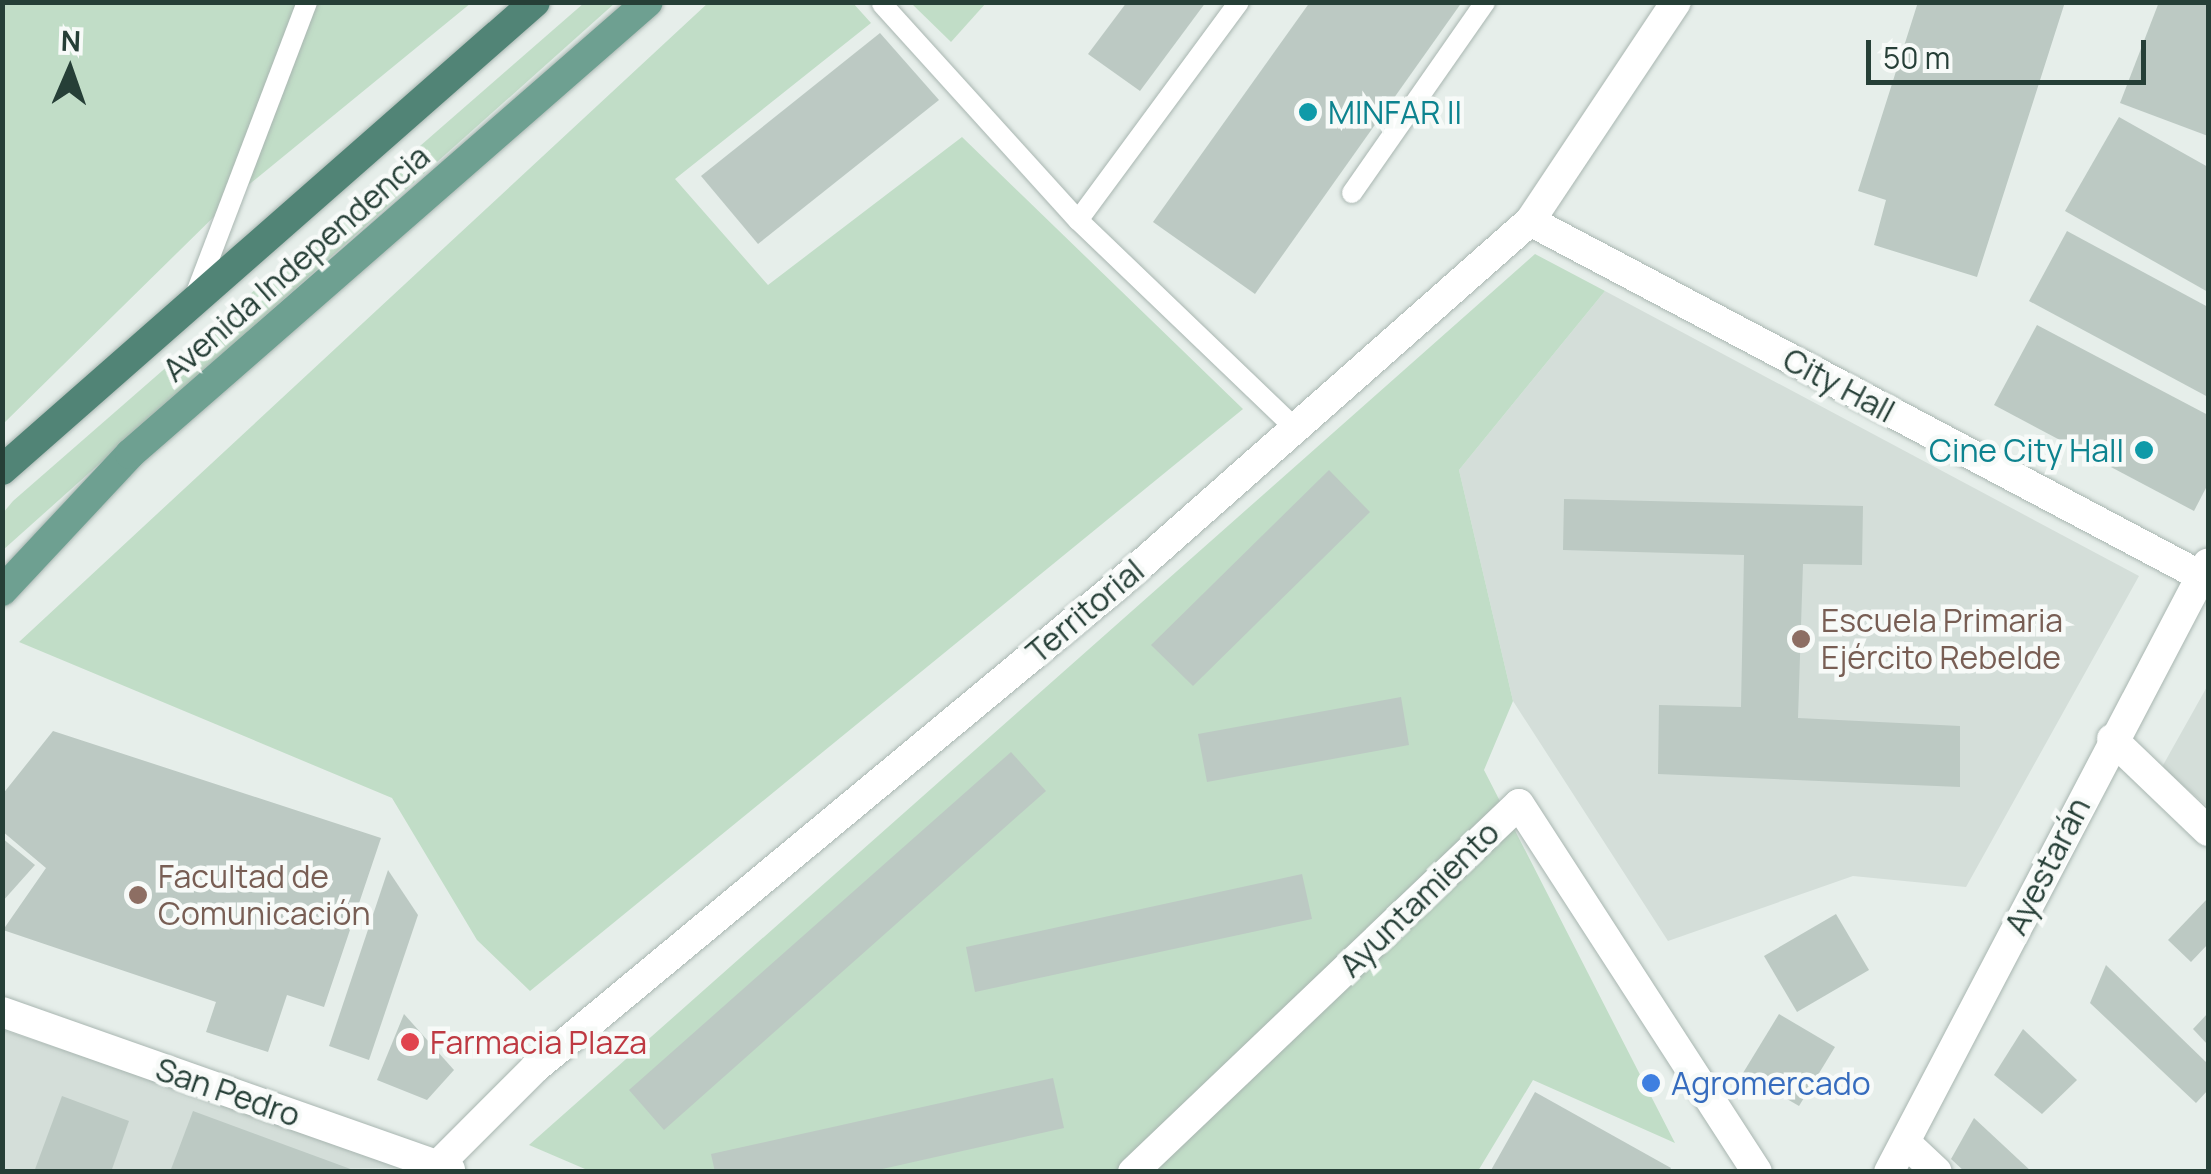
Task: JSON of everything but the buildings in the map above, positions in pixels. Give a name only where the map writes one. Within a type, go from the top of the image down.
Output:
[{"type":"highway","name":"Avenida Independencia","points":[[2,470],[196,293],[534,2]]},
{"type":"main road","name":"Avenida Independencia","points":[[2,590],[130,454],[648,2]]},
{"type":"street","name":"Territorial","points":[[439,1169],[535,1068],[1294,427],[1530,221],[1676,2]]},
{"type":"street","name":"City Hall","points":[[1530,221],[2205,570]]},
{"type":"street","name":"Ayestarán","points":[[1889,1172],[2112,739],[2205,570]]},
{"type":"street","points":[[2112,739],[2208,831]]},
{"type":"street","name":"Ayuntamiento","points":[[1133,1172],[1519,804],[1757,1172]]},
{"type":"street","name":"San Pedro","points":[[2,1012],[439,1169]]},
{"type":"street","points":[[1906,1143],[1937,1172]]},
{"type":"lane","points":[[196,293],[307,2]]},
{"type":"lane","points":[[1078,220],[1239,2]]},
{"type":"lane","points":[[1352,192],[1485,2]]},
{"type":"lane","points":[[882,4],[1078,220],[1294,427]]},
{"type":"shaded area","name":"Escuela Primaria Ejército Rebelde","points":[[1605,291],[2139,576],[1966,887],[1853,876],[1668,941],[1513,701],[1459,470]]},
{"type":"shaded area","points":[[2208,685],[2208,807],[2162,767]]},
{"type":"shaded area","points":[[3,1030],[420,1168],[3,1172]]},
{"type":"green space","points":[[3,3],[471,3],[235,196],[3,424]]},
{"type":"green space","points":[[584,3],[615,3],[3,550],[3,513],[13,501]]},
{"type":"green space","points":[[708,3],[853,3],[871,23],[675,179],[768,285],[962,137],[1243,409],[530,991],[477,940],[392,798],[19,642]]},
{"type":"green space","points":[[911,3],[986,3],[951,42]]},
{"type":"green space","points":[[1535,254],[1605,291],[1459,470],[1513,701],[1484,770],[1675,1143],[1533,1080],[1478,1171],[592,1172],[529,1145]]},
{"type":"place","name":"MINFAR II","points":[[1308,112]]},
{"type":"place","name":"Cine City Hall","points":[[2144,450]]},
{"type":"place","name":"Escuela Primaria Ejército Rebelde","points":[[1801,639]]},
{"type":"place","name":"Facultad de Comunicación","points":[[138,895]]},
{"type":"place","name":"Farmacia Plaza","points":[[410,1042]]},
{"type":"place","name":"Agromercado","points":[[1651,1083]]}]
